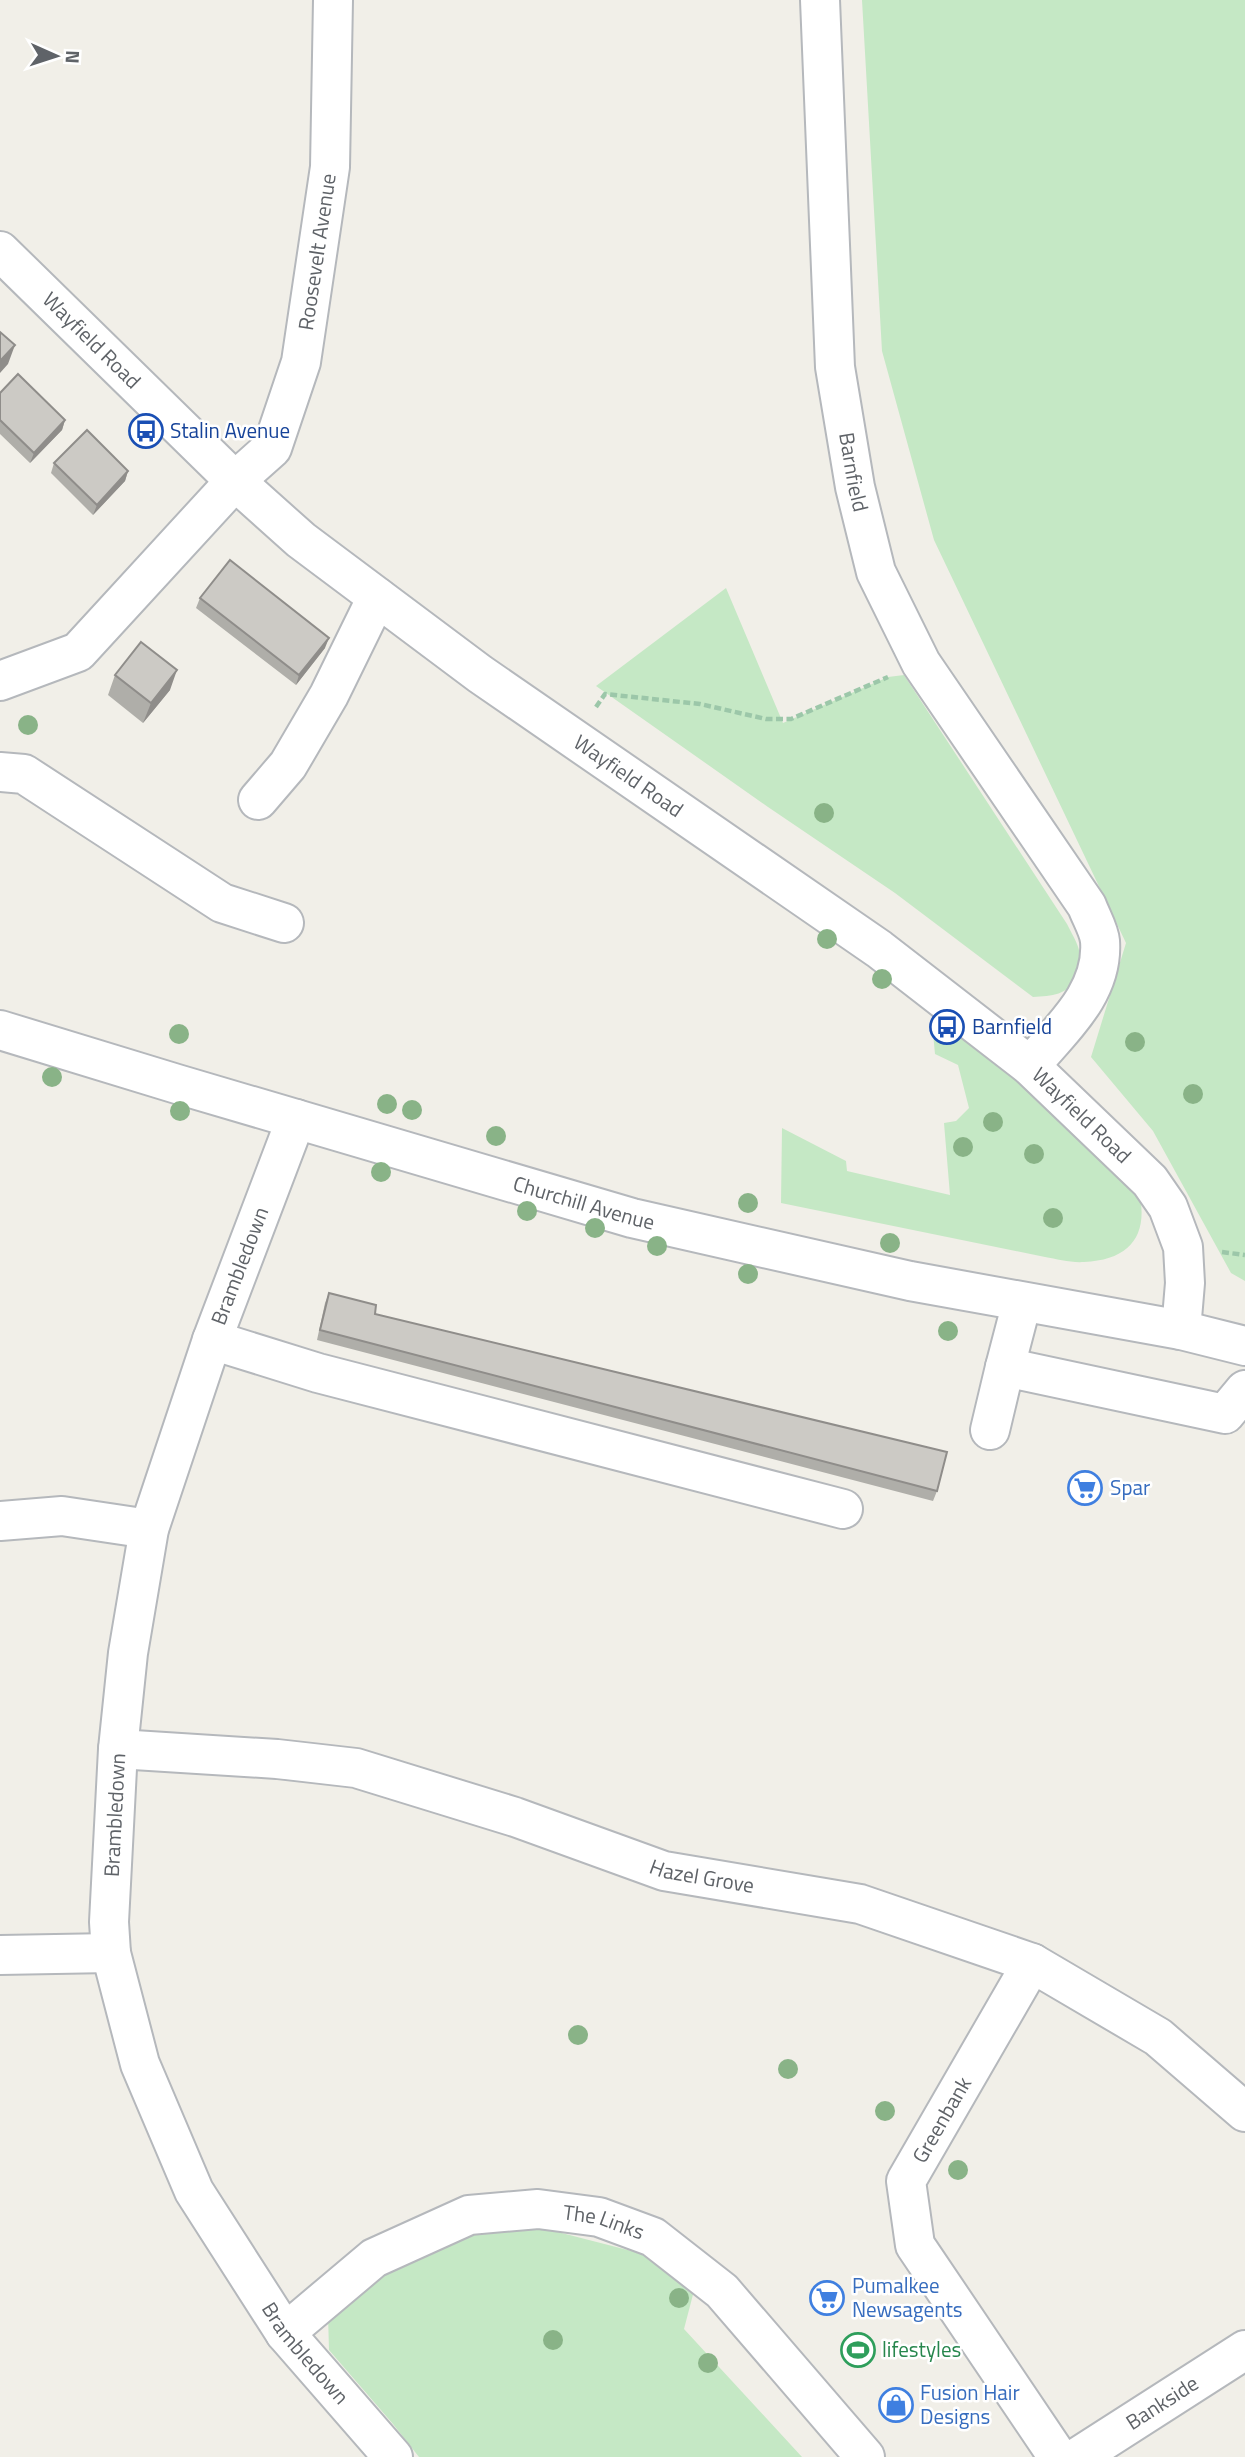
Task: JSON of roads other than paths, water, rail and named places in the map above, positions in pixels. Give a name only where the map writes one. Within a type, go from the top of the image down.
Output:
[{"type":"street","name":"Roosevelt Avenue","points":[[235,481],[272,448],[301,362],[330,167],[333,0]]},
{"type":"street","name":"Barnfield","points":[[820,0],[835,367],[855,487],[876,572],[921,663],[1087,906],[1100,940],[1098,974],[1085,1001],[1030,1066]]},
{"type":"street","name":"Wayfield Road","points":[[0,251],[235,481],[302,540],[480,674],[879,949],[1030,1066],[1150,1181],[1168,1207],[1182,1247],[1185,1283],[1181,1330]]},
{"type":"street","points":[[0,681],[78,652],[235,481]]},
{"type":"street","points":[[258,800],[288,765],[302,742],[329,695],[377,597]]},
{"type":"street","points":[[0,772],[24,774],[222,903],[284,923]]},
{"type":"street","name":"Churchill Avenue","points":[[0,1030],[632,1219],[910,1281],[1181,1330],[1245,1346]]},
{"type":"street","name":"Brambledown","points":[[296,1119],[212,1340],[149,1529],[128,1653],[118,1749],[109,1922],[111,1953],[140,2064],[194,2191],[285,2333],[393,2457]]},
{"type":"street","points":[[990,1430],[1022,1302]]},
{"type":"street","points":[[212,1340],[318,1373],[842,1509]]},
{"type":"street","points":[[1005,1367],[1225,1414],[1245,1390]]},
{"type":"street","points":[[0,1521],[62,1516],[149,1529]]},
{"type":"street","name":"Hazel Grove","points":[[118,1749],[277,1759],[356,1768],[515,1817],[664,1871],[860,1904],[1032,1963],[1158,2037],[1245,2112]]},
{"type":"street","points":[[0,1955],[111,1953]]},
{"type":"street","name":"Greenbank","points":[[1032,1963],[906,2181],[915,2245],[1058,2457]]},
{"type":"street","name":"The Links","points":[[285,2333],[374,2258],[469,2215],[538,2209],[599,2217],[653,2237],[722,2291],[865,2457]]},
{"type":"street","name":"Bankside","points":[[1094,2453],[1245,2350]]},
{"type":"place","name":"Stalin Avenue","points":[[146,431]]},
{"type":"place","name":"Barnfield","points":[[947,1027]]},
{"type":"place","name":"Spar","points":[[1085,1488]]},
{"type":"place","name":"Pumalkee Newsagents","points":[[827,2298]]},
{"type":"place","name":"lifestyles","points":[[858,2350]]},
{"type":"place","name":"Fusion Hair Designs","points":[[896,2405]]}]
